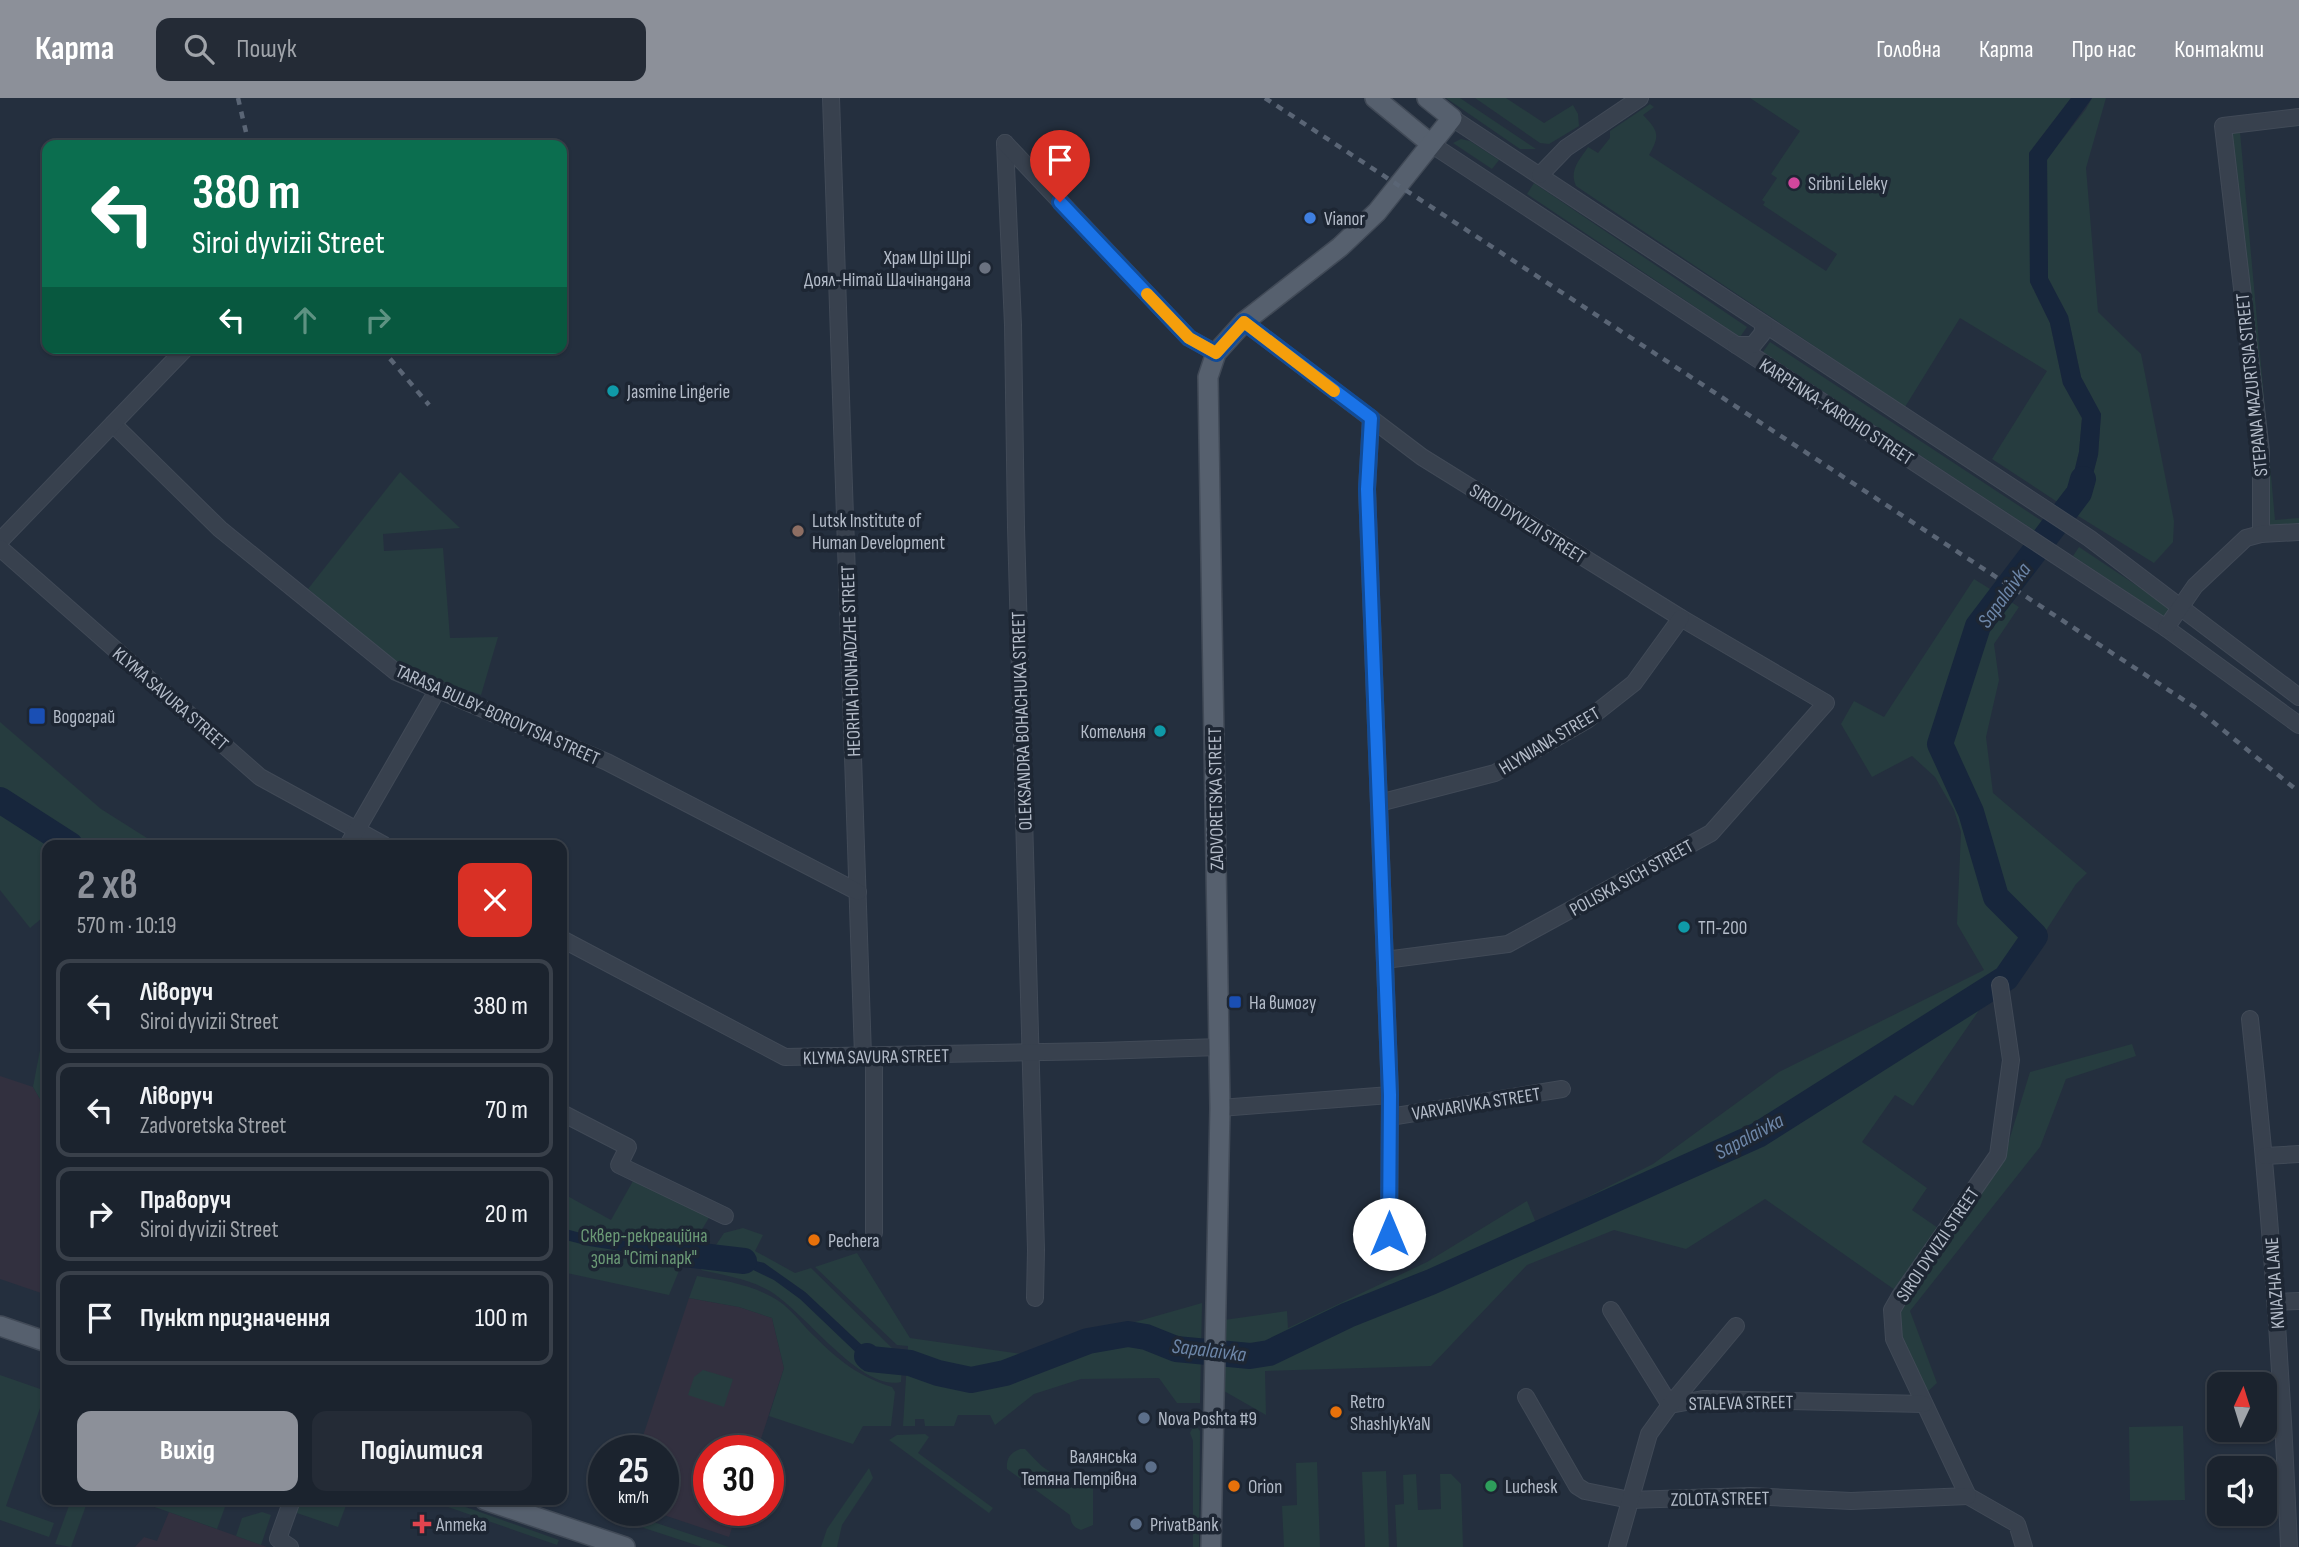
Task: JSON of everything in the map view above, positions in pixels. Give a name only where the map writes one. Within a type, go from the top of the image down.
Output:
[{"type":"main road","name":"KARPENKA-KAROHO STREET","points":[[1375,98],[1431,144]]},
{"type":"main road","name":"KARPENKA-KAROHO STREET","points":[[1427,98],[1452,118]]},
{"type":"main road","name":"ZADVORETSKA STREET","points":[[1211,1547],[1212,1384],[1218,1270],[1220,1108],[1208,377],[1216,353],[1244,322],[1340,247],[1377,212],[1452,118]]},
{"type":"main road","points":[[0,1326],[42,1340]]},
{"type":"main road","points":[[500,1505],[625,1547]]},
{"type":"street","name":"HEORHIA HONHADZHE STREET","points":[[831,98],[858,892],[869,1056],[874,1234]]},
{"type":"street","points":[[1540,176],[1566,148],[1640,98]]},
{"type":"street","name":"STEPANA MAZURTSIA STREET","points":[[2262,534],[2261,451],[2222,126],[2299,117]]},
{"type":"street","name":"KARPENKA-KAROHO STREET","points":[[1452,118],[2088,538],[2299,697]]},
{"type":"street","name":"OLEKSANDRA BOHACHUKA STREET","points":[[1035,1298],[1013,325],[1005,143],[1189,338],[1216,353]]},
{"type":"street","name":"KARPENKA-KAROHO STREET","points":[[1431,144],[2166,628],[2299,725]]},
{"type":"street","name":"SIROI DYVIZII STREET","points":[[1244,322],[1422,457],[1681,618],[1826,704]]},
{"type":"street","points":[[1736,345],[1753,345],[1762,334],[1764,325]]},
{"type":"street","points":[[0,541],[180,354]]},
{"type":"street","points":[[1371,418],[1367,489],[1390,1095],[1389,1234]]},
{"type":"street","name":"TARASA BULBY-BOROVTSIA STREET","points":[[113,424],[220,529],[396,672],[607,762],[858,892]]},
{"type":"street","points":[[2166,628],[2195,586],[2246,538],[2262,534],[2299,532]]},
{"type":"street","name":"KLYMA SAVURA STREET","points":[[0,548],[260,777],[374,840]]},
{"type":"street","name":"HLYNIANA STREET","points":[[1379,803],[1495,773],[1587,720],[1634,683],[1681,618]]},
{"type":"street","points":[[350,840],[438,689]]},
{"type":"street","name":"POLISKA SICH STREET","points":[[1385,960],[1508,944],[1711,833],[1826,704]]},
{"type":"street","name":"KLYMA SAVURA STREET","points":[[567,942],[785,1057],[1219,1047]]},
{"type":"street","name":"SIROI DYVIZII STREET","points":[[1968,1496],[1894,1339],[1892,1310],[1998,1155],[2011,1060],[2000,985]]},
{"type":"street","name":"KNIAZHA LANE","points":[[2250,1019],[2265,1156],[2275,1302],[2292,1451],[2289,1547]]},
{"type":"street","name":"VARVARIVKA STREET","points":[[1390,1117],[1562,1088]]},
{"type":"street","name":"VARVARIVKA STREET","points":[[1220,1108],[1390,1095]]},
{"type":"street","points":[[567,1115],[628,1147],[619,1165],[724,1216]]},
{"type":"street","points":[[2265,1156],[2299,1154]]},
{"type":"street","points":[[2275,1302],[2299,1301]]},
{"type":"street","name":"STALEVA STREET","points":[[1611,1311],[1670,1405],[1703,1399],[1924,1404]]},
{"type":"street","points":[[1617,1547],[1649,1434],[1736,1326]]},
{"type":"street","name":"ZOLOTA STREET","points":[[1526,1397],[1577,1486],[1585,1491],[1630,1500],[1750,1496],[1851,1501],[1968,1496]]},
{"type":"street","points":[[1968,1496],[2017,1524],[2024,1547]]},
{"type":"street","points":[[290,1505],[278,1539],[290,1547]]},
{"type":"shaded area","points":[[0,1076],[33,1087],[42,1102],[42,1293],[0,1279]]},
{"type":"shaded area","points":[[689,1298],[739,1307],[772,1318],[784,1368],[762,1435],[693,1435],[693,1525],[679,1520],[679,1435],[643,1435]]},
{"type":"shaded area","points":[[169,1512],[267,1547],[135,1547],[144,1537],[157,1541]]},
{"type":"shaded area","points":[[696,1526],[733,1526],[729,1537]]},
{"type":"green space","points":[[1446,98],[1460,98],[1536,149],[1520,149]]},
{"type":"green space","points":[[1475,98],[1506,98],[1544,123],[1573,105],[1578,114],[1579,126],[1549,144],[1540,143]]},
{"type":"green space","points":[[1750,98],[2071,98],[2029,153],[2030,282],[2050,323],[2063,384],[2082,418],[2079,452],[2070,489],[2059,503],[1992,459],[2047,371],[1960,318],[1905,407],[1576,186],[1574,170],[1588,147],[1598,153],[1610,138],[1610,131],[1650,104],[1654,107],[1643,115],[1656,134],[1649,155],[1826,271],[1837,254],[1763,205],[1765,202],[1762,200],[1777,178],[1771,174],[1800,131]]},
{"type":"green space","points":[[2092,98],[2106,98],[2086,168],[2098,312],[2141,354],[2174,521],[2173,542],[2154,563],[2075,514],[2087,497],[2098,455],[2101,414],[2081,377],[2068,316],[2048,278],[2047,159]]},
{"type":"green space","points":[[2299,123],[2299,126],[2240,132],[2275,520],[2299,518],[2299,527],[2267,528],[2229,131]]},
{"type":"green space","points":[[1461,139],[1470,141],[1499,160],[1492,169],[1453,143]]},
{"type":"green space","points":[[1534,183],[1747,327],[1740,337],[1527,194]]},
{"type":"green space","points":[[1770,342],[2042,521],[2035,531],[1763,352]]},
{"type":"green space","points":[[400,472],[460,528],[383,534],[384,551],[443,548],[450,638],[498,637],[481,695],[400,667],[308,589]]},
{"type":"green space","points":[[2079,547],[2172,609],[2166,618],[2073,556]]},
{"type":"green space","points":[[1974,579],[2019,607],[1994,644],[1999,680],[1986,737],[1993,793],[2087,873],[2076,884],[2007,991],[1984,1003],[1913,1106],[1895,1095],[1862,1142],[1927,1188],[1912,1210],[1938,1228],[1895,1290],[1765,1199],[1686,1249],[1614,1230],[1527,1265],[1431,1366],[1265,1371],[1266,1415],[1224,1391],[1224,1320],[1287,1311],[1288,1328],[1427,1262],[1527,1201],[1536,1223],[1653,1164],[1779,1072],[1984,970],[1957,924],[1961,832],[1954,810],[1935,777],[1912,756],[1872,777],[1841,724],[1854,701],[1884,717]]},
{"type":"green space","points":[[0,722],[101,809],[150,840],[42,840],[42,918],[30,928],[0,890]]},
{"type":"green space","points":[[42,1039],[42,1102],[33,1087]]},
{"type":"green space","points":[[2132,1044],[2136,1056],[2066,1079],[2040,1147],[1910,1311],[1937,1383],[1926,1393],[1900,1338],[1899,1311],[2004,1157],[2030,1072]]},
{"type":"green space","name":"Сквер-рекреаційна зона \"Сіті парк\"","points":[[633,1181],[710,1216],[683,1261],[669,1295],[567,1273],[567,1196],[611,1220]]},
{"type":"green space","points":[[743,1228],[763,1235],[755,1251],[795,1273],[811,1268],[894,1350],[902,1353],[902,1358],[882,1356],[867,1350],[805,1292],[764,1263],[712,1251],[724,1233]]},
{"type":"green space","points":[[857,1253],[910,1338],[1022,1354],[1202,1303],[1200,1403],[1177,1403],[1159,1378],[1081,1379],[1034,1394],[995,1425],[990,1415],[958,1415],[954,1426],[925,1426],[924,1419],[915,1419],[915,1426],[903,1426],[908,1346],[897,1345],[815,1267]]},
{"type":"green space","points":[[706,1261],[744,1265],[780,1283],[813,1309],[874,1366],[902,1366],[901,1382],[885,1382],[868,1375],[768,1290],[736,1278],[701,1270]]},
{"type":"green space","points":[[697,1276],[740,1284],[770,1296],[787,1308],[846,1364],[867,1377],[892,1387],[895,1392],[891,1426],[863,1426],[853,1444],[769,1416],[784,1368],[772,1318],[739,1307],[689,1298]]},
{"type":"green space","points":[[703,1370],[733,1379],[724,1407],[688,1395],[694,1377]]},
{"type":"green space","points":[[0,1375],[42,1390],[42,1402],[6,1506],[54,1523],[49,1537],[0,1520]]},
{"type":"green space","points":[[2183,1426],[2185,1500],[2130,1501],[2129,1427]]},
{"type":"green space","points":[[1197,1427],[1200,1431],[1199,1547],[1193,1547],[1193,1441],[1190,1433]]},
{"type":"green space","points":[[925,1434],[929,1437],[918,1453],[993,1508],[989,1513],[889,1440],[897,1435]]},
{"type":"green space","points":[[1020,1449],[1025,1449],[1039,1464],[1056,1474],[1081,1474],[1093,1481],[1093,1525],[1081,1530],[1076,1528],[1070,1515],[1007,1469],[1009,1457]]},
{"type":"green space","points":[[1317,1462],[1320,1547],[1284,1547],[1282,1506],[1297,1505],[1296,1463]]},
{"type":"green space","points":[[869,1468],[873,1478],[842,1525],[837,1547],[821,1547],[827,1529]]},
{"type":"green space","points":[[1386,1471],[1389,1547],[1365,1547],[1362,1472]]},
{"type":"green space","points":[[1416,1474],[1418,1510],[1441,1509],[1440,1474],[1451,1474],[1461,1484],[1463,1547],[1397,1547],[1395,1505],[1404,1504],[1403,1475]]},
{"type":"green space","points":[[69,1505],[86,1505],[71,1547],[55,1544]]},
{"type":"green space","points":[[149,1505],[220,1505],[225,1507],[217,1529]]},
{"type":"green space","points":[[297,1505],[346,1505],[338,1527],[294,1512]]},
{"type":"green space","points":[[442,1505],[460,1505],[559,1540],[557,1545]]},
{"type":"green space","points":[[262,1512],[271,1515],[261,1545],[236,1536],[242,1518]]},
{"type":"green space","points":[[638,1526],[665,1526],[729,1547],[702,1547]]},
{"type":"water","points":[[2071,98],[2092,98],[2047,160],[2048,278],[2068,316],[2081,377],[2101,414],[2098,455],[2087,497],[2075,514],[2059,503],[2070,489],[2079,452],[2082,418],[2063,384],[2050,323],[2030,282],[2029,153]]},
{"type":"water","points":[[567,1229],[592,1236],[689,1251],[683,1261],[567,1240]]},
{"type":"water","points":[[712,1251],[764,1263],[805,1292],[867,1350],[882,1356],[902,1358],[902,1366],[874,1366],[866,1362],[800,1299],[774,1280],[745,1266],[706,1261]]},
{"type":"waterway","name":"Sapalaivka","points":[[867,1356],[870,1359],[910,1363],[938,1373],[971,1380],[1005,1373],[1088,1341],[1128,1334],[1146,1337],[1176,1349],[1250,1356],[1269,1353],[1348,1315],[1431,1282],[1758,1135],[2006,978],[2035,936],[1996,897],[1971,812],[1940,744],[1978,626],[2079,493],[2083,479]]},
{"type":"waterway","name":"Sapalaivka","points":[[0,800],[62,840]]},
{"type":"waterway","name":"Sapalaivka","points":[[650,1250],[744,1261]]},
{"type":"railway","points":[[238,98],[248,140]]},
{"type":"railway","points":[[1265,98],[2196,708],[2299,792]]},
{"type":"railway","points":[[386,354],[429,405]]},
{"type":"slow traffic","points":[[1147,294],[1189,338],[1216,353],[1244,322],[1334,391]]},
{"type":"place","name":"Sribni Leleky","points":[[1794,183]]},
{"type":"place","name":"Vianor","points":[[1310,218]]},
{"type":"place","name":"Храм Шрі Шрі Доял-Нітай Шачінандана","points":[[985,268]]},
{"type":"place","name":"Jasmine Lingerie","points":[[613,391]]},
{"type":"place","name":"Lutsk Institute of Human Development","points":[[798,531]]},
{"type":"place","name":"Водограй","points":[[37,716]]},
{"type":"place","name":"Котельня","points":[[1160,731]]},
{"type":"place","name":"ТП-200","points":[[1684,927]]},
{"type":"place","name":"На вимогу","points":[[1235,1002]]},
{"type":"place","name":"Pechera","points":[[814,1240]]},
{"type":"place","name":"Retro ShashlykYaN","points":[[1336,1412]]},
{"type":"place","name":"Nova Poshta #9","points":[[1144,1418]]},
{"type":"place","name":"Валянська Тетяна Петрівна","points":[[1151,1467]]},
{"type":"place","name":"Orion","points":[[1234,1486]]},
{"type":"place","name":"Luchesk","points":[[1491,1486]]},
{"type":"place","name":"Аптека","points":[[422,1524]]},
{"type":"place","name":"PrivatBank","points":[[1136,1524]]},
{"type":"route","points":[[1060,202],[1189,338],[1216,353],[1244,322],[1371,418],[1367,489],[1390,1095],[1389,1234]]}]
